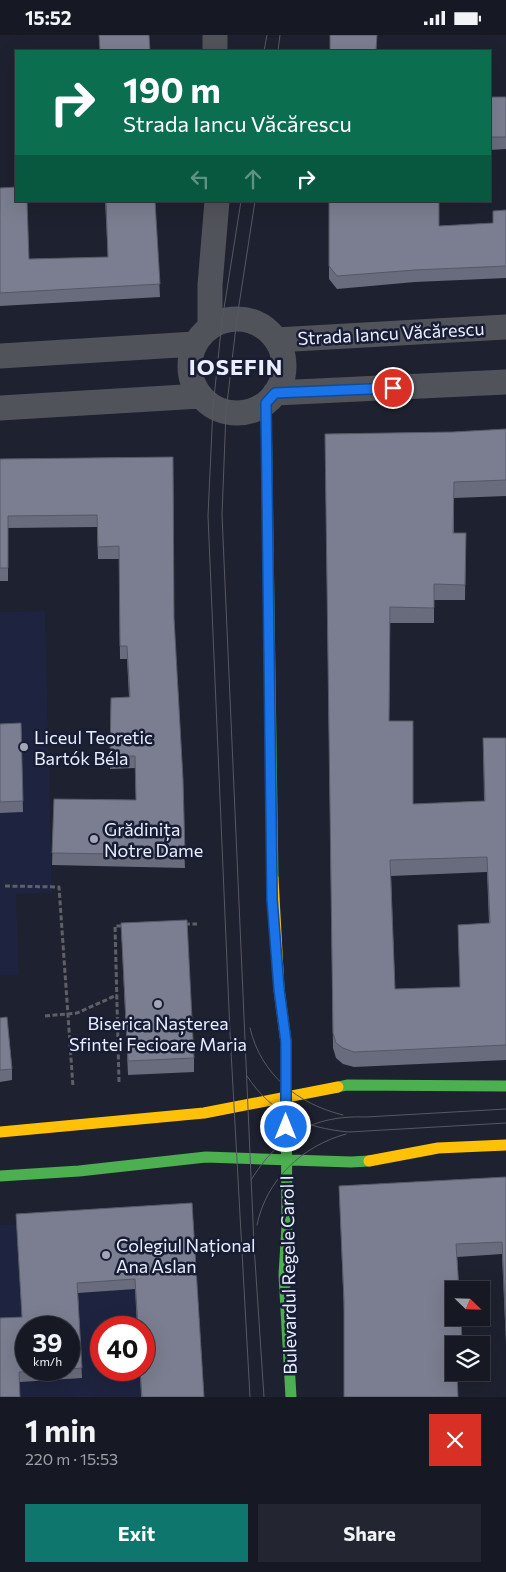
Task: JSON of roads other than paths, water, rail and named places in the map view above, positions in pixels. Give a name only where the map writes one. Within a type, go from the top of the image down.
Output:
[{"type":"main road","name":"Bulevardul Regele Carol I","points":[[271,398],[272,899],[279,989],[286,1042],[287,1226],[284,1275],[291,1397]]},
{"type":"main road","points":[[0,1132],[204,1113],[347,1085],[506,1086]]},
{"type":"main road","points":[[0,1176],[79,1171],[206,1157],[351,1162],[372,1161],[438,1148],[506,1145]]},
{"type":"street","points":[[215,35],[215,50]]},
{"type":"street","points":[[0,356],[202,335],[222,321],[248,320],[259,324],[269,331],[282,353],[284,367],[282,381],[271,398],[254,410],[240,413],[226,412],[213,407],[200,396],[193,384],[190,371],[190,357],[202,335],[210,285],[217,202]]},
{"type":"street","name":"Strada Iancu Văcărescu","points":[[276,340],[506,327]]},
{"type":"street","points":[[271,398],[506,382]]},
{"type":"street","points":[[0,408],[200,396]]},
{"type":"tram line","points":[[264,50],[267,35]]},
{"type":"tram line","points":[[278,50],[280,35]]},
{"type":"tram line","points":[[241,202],[222,321],[213,407],[208,516],[230,1033],[250,1397]]},
{"type":"tram line","points":[[255,202],[237,318],[226,412],[222,515],[254,1245],[264,1397]]},
{"type":"tram line","points":[[250,1028],[255,1045],[263,1060],[284,1085],[311,1103],[343,1115]]},
{"type":"tram line","points":[[247,1076],[267,1100],[291,1117],[304,1123],[333,1130],[349,1132],[506,1123]]},
{"type":"tram line","points":[[251,1180],[273,1151],[299,1131],[314,1124],[347,1117],[506,1109]]},
{"type":"tram line","points":[[257,1225],[269,1193],[288,1167],[315,1147],[346,1134]]},
{"type":"place","name":"Liceul Teoretic Bartók Béla","points":[[24,747]]},
{"type":"place","name":"Grădinița Notre Dame","points":[[94,839]]},
{"type":"place","name":"Biserica Nașterea Sfintei Fecioare Maria","points":[[158,1004]]},
{"type":"place","name":"Colegiul Național Ana Aslan","points":[[106,1255]]},
{"type":"district","name":"IOSEFIN","points":[[236,366]]}]
